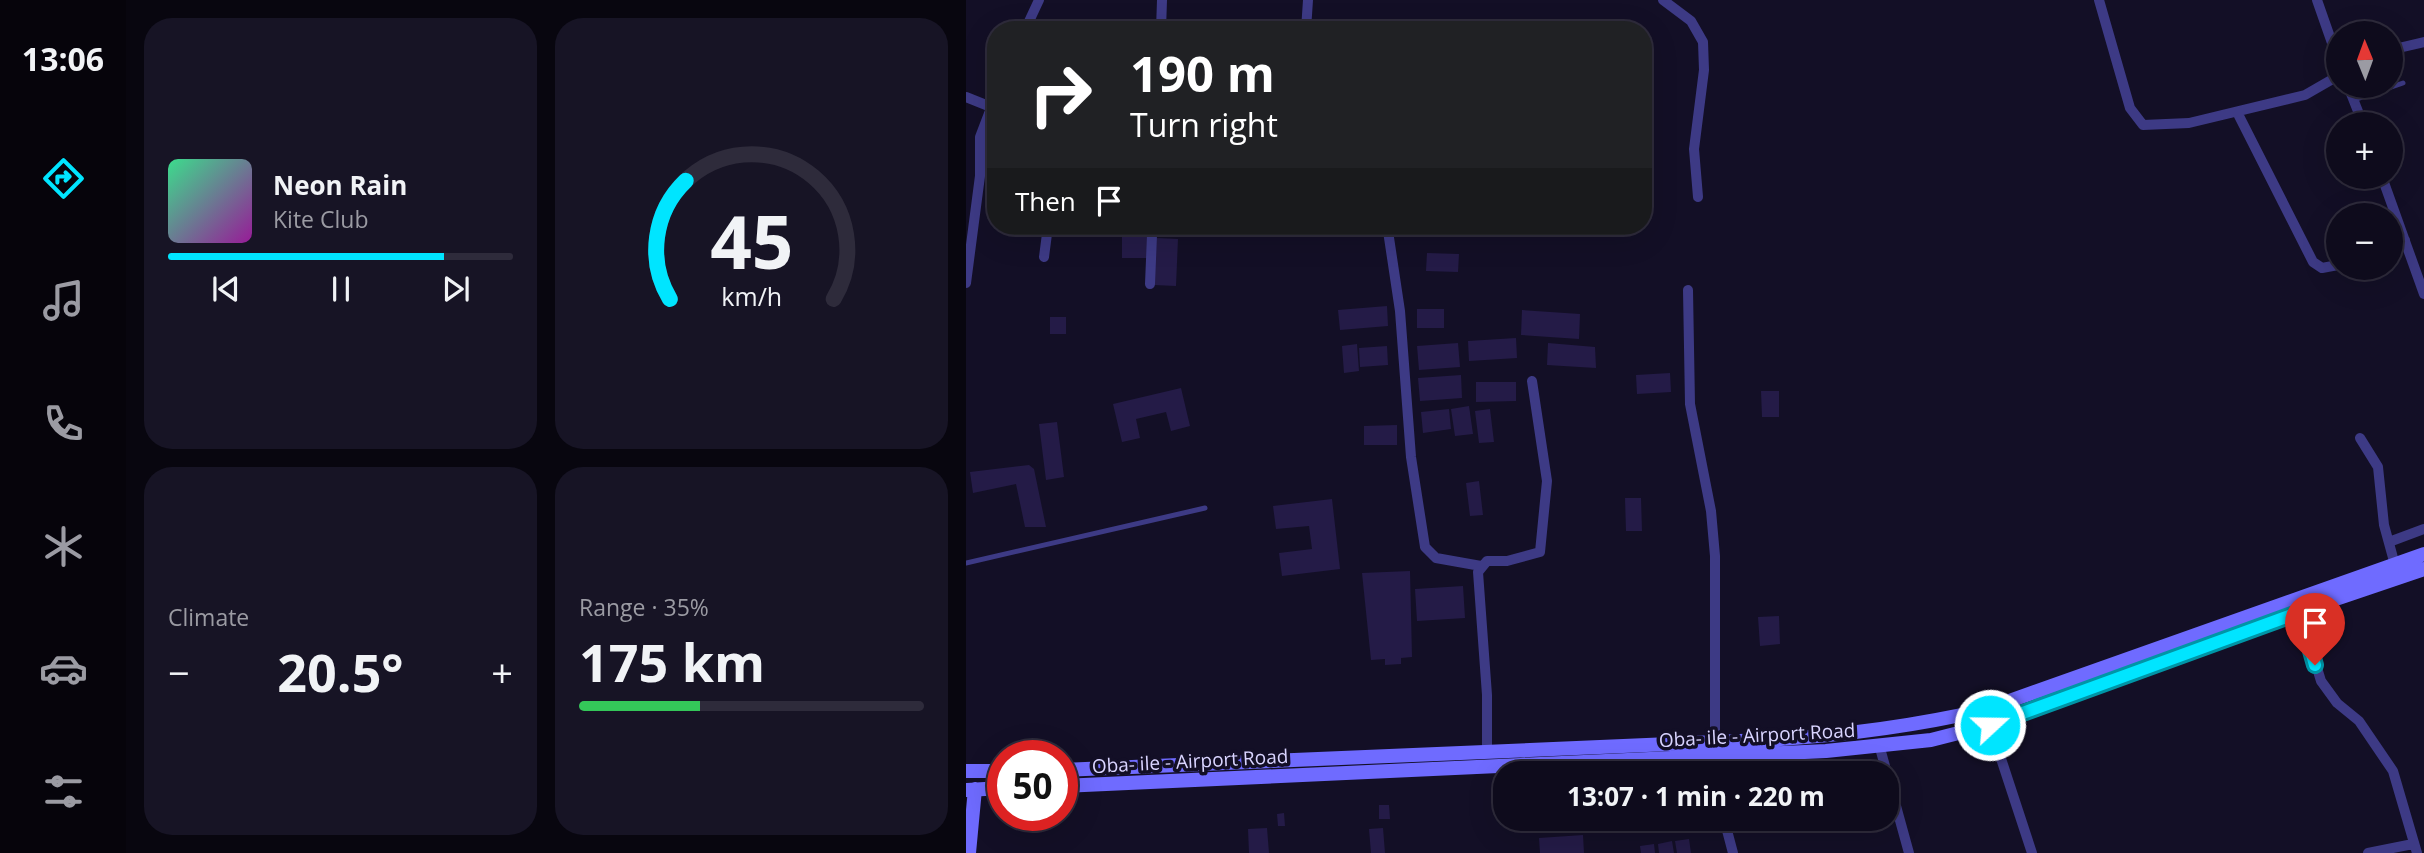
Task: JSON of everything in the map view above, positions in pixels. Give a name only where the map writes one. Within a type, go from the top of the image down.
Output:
[{"type":"main road","name":"Oba- ile - Airport Road","points":[[1078,785],[1880,748],[1930,740],[1990,725],[2300,612],[2322,598],[2424,555]]},
{"type":"main road","name":"Oba- ile - Airport Road","points":[[1078,769],[1715,742],[1874,731],[1922,724],[1983,710],[2322,598],[2424,569]]},
{"type":"main road","points":[[1305,758],[1307,775]]},
{"type":"main road","points":[[966,771],[987,771]]},
{"type":"main road","points":[[969,853],[970,790]]},
{"type":"street","points":[[1030,21],[1039,0]]},
{"type":"street","points":[[1161,21],[1162,0]]},
{"type":"street","points":[[1307,21],[1308,0]]},
{"type":"street","points":[[1662,0],[1691,21],[1703,43],[1704,70],[1694,149],[1698,197]]},
{"type":"street","points":[[2099,0],[2130,108],[2136,120],[2151,126],[2171,125],[2237,112],[2305,95],[2326,83]]},
{"type":"street","points":[[2317,0],[2326,26]]},
{"type":"street","points":[[2403,47],[2424,42]]},
{"type":"street","points":[[966,97],[987,106]]},
{"type":"street","points":[[2354,100],[2358,112]]},
{"type":"street","points":[[2237,112],[2313,262],[2322,268],[2326,267]]},
{"type":"street","points":[[966,283],[980,176],[980,137],[987,121]]},
{"type":"street","points":[[2386,189],[2424,294]]},
{"type":"street","points":[[1044,257],[1047,235]]},
{"type":"street","points":[[1150,285],[1152,235]]},
{"type":"street","points":[[1389,235],[1400,311],[1411,457],[1425,547],[1436,558],[1481,566]]},
{"type":"street","points":[[1688,290],[1690,404],[1711,511],[1715,556],[1715,742]]},
{"type":"street","points":[[1487,751],[1487,695],[1478,572],[1487,561],[1507,561],[1540,552],[1547,481],[1532,381]]},
{"type":"street","points":[[2360,438],[2378,467],[2395,565]]},
{"type":"street","points":[[2389,542],[2424,529]]},
{"type":"street","points":[[2300,612],[2321,681],[2337,703],[2364,728],[2393,771],[2415,848],[2368,853]]},
{"type":"street","points":[[1990,725],[2032,853]]},
{"type":"street","points":[[1880,748],[1909,853]]},
{"type":"street","points":[[1742,755],[1742,761]]},
{"type":"street","points":[[1727,831],[1733,853]]},
{"type":"lane","points":[[2354,100],[2360,98]]},
{"type":"lane","points":[[966,563],[1205,508]]},
{"type":"building","points":[[1122,235],[1148,235],[1147,258],[1122,258]]},
{"type":"building","points":[[1156,238],[1178,239],[1176,286],[1154,285]]},
{"type":"building","points":[[1427,253],[1459,254],[1458,272],[1426,271]]},
{"type":"building","points":[[1387,306],[1388,326],[1340,330],[1338,310]]},
{"type":"building","points":[[1417,309],[1444,309],[1444,328],[1417,328]]},
{"type":"building","points":[[1522,310],[1580,314],[1579,339],[1521,335]]},
{"type":"building","points":[[1050,317],[1066,317],[1066,334],[1050,334]]},
{"type":"building","points":[[1516,338],[1517,358],[1469,361],[1468,341]]},
{"type":"building","points":[[1458,343],[1460,367],[1419,370],[1417,346]]},
{"type":"building","points":[[1548,343],[1595,347],[1596,368],[1547,365]]},
{"type":"building","points":[[1357,344],[1359,371],[1344,373],[1342,346]]},
{"type":"building","points":[[1387,346],[1388,365],[1360,367],[1359,348]]},
{"type":"building","points":[[1670,373],[1671,392],[1637,394],[1636,375]]},
{"type":"building","points":[[1461,375],[1462,398],[1420,401],[1418,378]]},
{"type":"building","points":[[1476,382],[1516,382],[1516,401],[1476,402]]},
{"type":"building","points":[[1181,388],[1190,426],[1171,431],[1166,412],[1136,419],[1140,438],[1122,442],[1113,404]]},
{"type":"building","points":[[1761,391],[1779,391],[1779,417],[1762,417]]},
{"type":"building","points":[[1469,406],[1473,434],[1455,436],[1451,409]]},
{"type":"building","points":[[1449,409],[1451,429],[1423,433],[1421,412]]},
{"type":"building","points":[[1490,409],[1494,442],[1479,443],[1475,411]]},
{"type":"building","points":[[1057,422],[1064,477],[1046,480],[1039,424]]},
{"type":"building","points":[[1397,425],[1397,445],[1364,445],[1364,426]]},
{"type":"building","points":[[1029,465],[1034,469],[1046,527],[1025,527],[1016,484],[973,493],[970,472]]},
{"type":"building","points":[[1479,481],[1483,515],[1470,516],[1466,483]]},
{"type":"building","points":[[1625,498],[1641,498],[1642,531],[1626,531]]},
{"type":"building","points":[[1332,499],[1340,569],[1282,576],[1279,553],[1312,549],[1309,526],[1276,529],[1273,506]]},
{"type":"building","points":[[1410,571],[1412,657],[1401,658],[1401,664],[1385,665],[1385,659],[1371,660],[1362,573]]},
{"type":"building","points":[[1463,586],[1465,618],[1417,621],[1415,589]]},
{"type":"building","points":[[1779,616],[1780,644],[1760,646],[1758,617]]},
{"type":"building","points":[[1379,805],[1389,805],[1390,819],[1379,819]]},
{"type":"building","points":[[1284,813],[1285,826],[1278,826],[1277,814]]},
{"type":"building","points":[[1267,828],[1269,853],[1249,853],[1248,829]]},
{"type":"building","points":[[1383,828],[1385,853],[1371,853],[1369,829]]},
{"type":"building","points":[[1583,835],[1584,853],[1540,853],[1539,838]]},
{"type":"building","points":[[1689,839],[1691,853],[1677,853],[1675,841]]},
{"type":"building","points":[[1672,841],[1674,853],[1659,853],[1658,844]]},
{"type":"building","points":[[1654,844],[1655,853],[1641,853],[1640,846]]},
{"type":"route","points":[[1990,725],[2233,634],[2300,612],[2315,665]]}]
